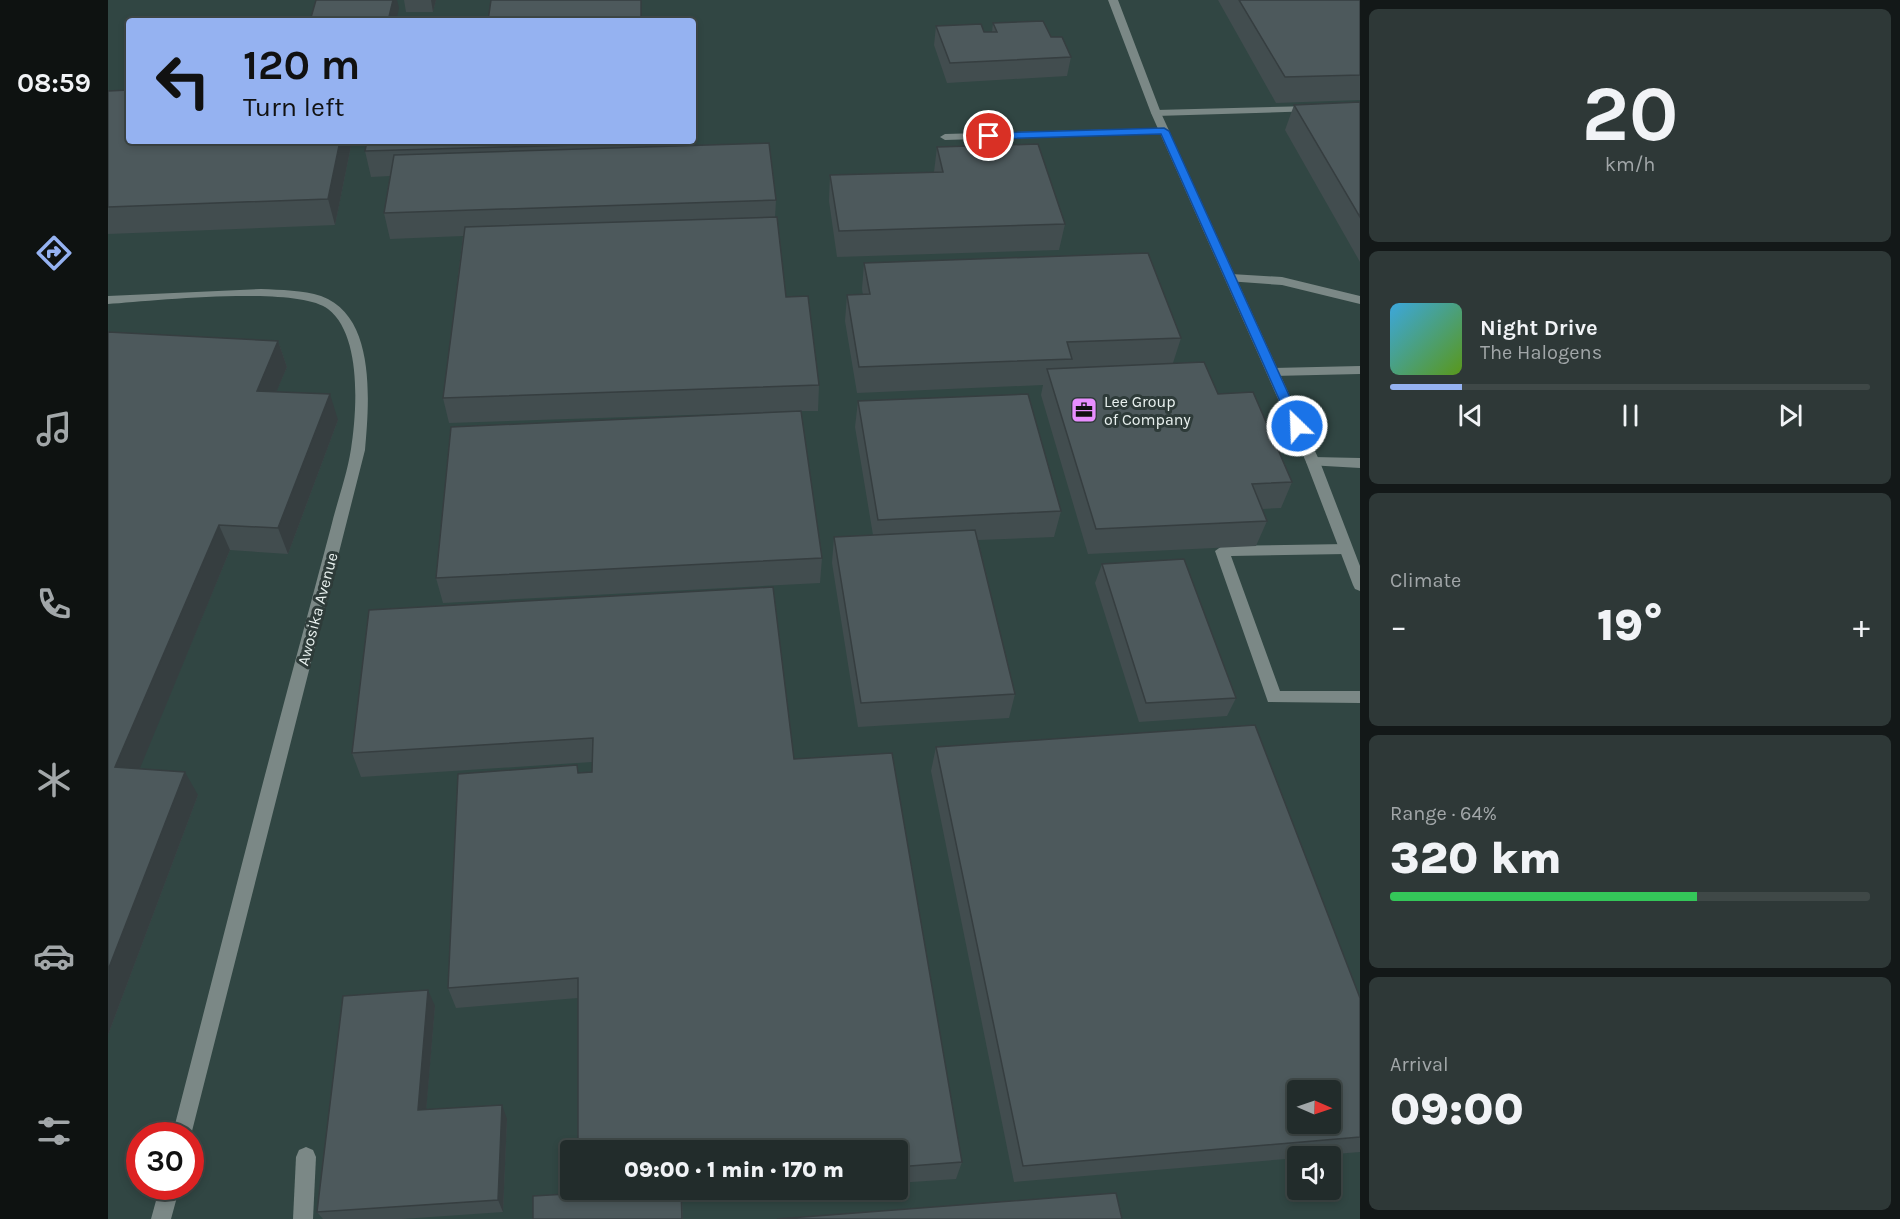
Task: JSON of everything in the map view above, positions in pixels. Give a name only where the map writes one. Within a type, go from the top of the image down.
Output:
[{"type":"street","points":[[1113,0],[1156,114],[1313,462],[1360,585]]},
{"type":"street","points":[[1156,114],[1324,109]]},
{"type":"street","points":[[945,137],[1164,131]]},
{"type":"street","points":[[1231,278],[1282,281],[1360,300]]},
{"type":"street","name":"Awosika Avenue","points":[[108,300],[274,292],[311,296],[332,306],[352,336],[363,386],[358,450],[259,828],[186,1122]]},
{"type":"street","points":[[1273,372],[1360,370]]},
{"type":"street","points":[[1313,462],[1360,463]]},
{"type":"street","points":[[1346,549],[1222,551],[1274,697],[1360,697]]},
{"type":"street","points":[[303,1219],[306,1158]]},
{"type":"street","points":[[162,1219],[167,1200]]},
{"type":"shaded area","points":[[108,0],[1360,0],[1360,1219],[108,1219]]},
{"type":"building","points":[[316,0],[393,0],[389,18],[311,18]]},
{"type":"building","points":[[491,0],[641,0],[641,18],[488,18]]},
{"type":"building","points":[[1239,0],[1360,0],[1360,75],[1285,77]]},
{"type":"building","points":[[1043,21],[1051,37],[1062,37],[1071,57],[950,63],[936,26],[981,24],[984,32],[997,32],[993,23]]},
{"type":"building","points":[[126,90],[126,144],[339,144],[328,199],[108,207],[108,91]]},
{"type":"building","points":[[1360,102],[1360,217],[1294,105]]},
{"type":"building","points":[[769,143],[776,200],[384,213],[394,155]]},
{"type":"building","points":[[366,144],[609,144],[365,151]]},
{"type":"building","points":[[1038,144],[1065,224],[839,231],[830,175],[943,172],[937,147]]},
{"type":"building","points":[[777,217],[786,297],[808,296],[819,385],[443,398],[465,227]]},
{"type":"building","points":[[1148,253],[1181,338],[1067,342],[1072,359],[859,367],[847,295],[870,294],[864,263]]},
{"type":"building","points":[[108,332],[278,341],[257,391],[330,394],[278,528],[219,525],[115,767],[185,772],[108,970]]},
{"type":"building","points":[[1204,362],[1218,394],[1253,392],[1292,482],[1252,484],[1267,521],[1096,529],[1047,369]]},
{"type":"building","points":[[1028,394],[1061,511],[878,520],[858,401]]},
{"type":"building","points":[[801,411],[822,558],[436,578],[451,427]]},
{"type":"building","points":[[975,530],[1015,694],[861,703],[834,537]]},
{"type":"building","points":[[1184,559],[1236,698],[1146,703],[1102,564]]},
{"type":"building","points":[[773,587],[794,759],[892,753],[962,1162],[908,1166],[908,1140],[578,1140],[578,978],[448,988],[458,774],[577,765],[578,773],[592,772],[593,738],[352,753],[369,610]]},
{"type":"building","points":[[1255,725],[1360,998],[1360,1137],[1023,1166],[936,747]]},
{"type":"building","points":[[428,990],[418,1110],[502,1105],[498,1200],[317,1212],[343,996]]},
{"type":"building","points":[[1116,1193],[1122,1219],[777,1219]]},
{"type":"building","points":[[560,1194],[560,1200],[681,1200],[682,1219],[533,1219],[533,1196]]},
{"type":"place","name":"Lee Group of Company","points":[[1084,410]]},
{"type":"route","points":[[989,136],[1164,131],[1297,426]]}]
